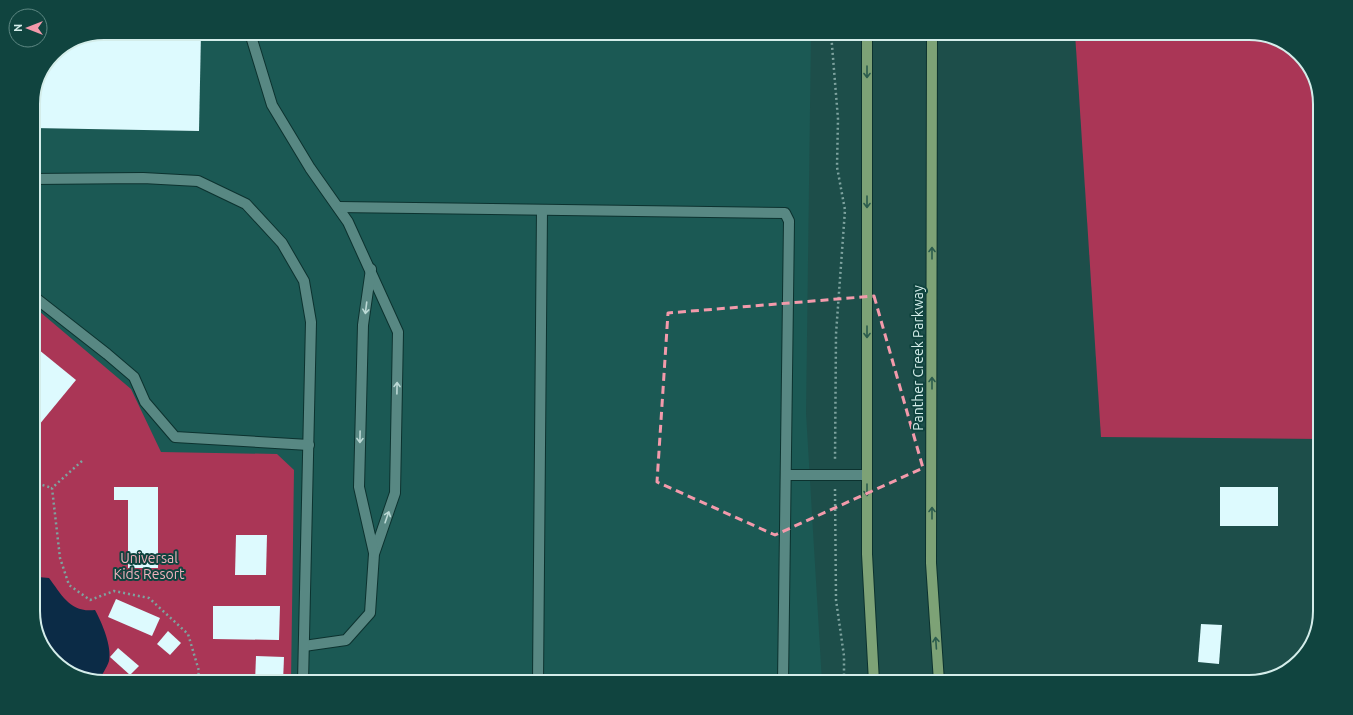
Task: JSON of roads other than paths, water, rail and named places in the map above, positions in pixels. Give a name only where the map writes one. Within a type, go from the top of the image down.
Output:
[{"type":"main road","points":[[867,40],[867,554],[874,675]]},
{"type":"main road","name":"Panther Creek Parkway","points":[[932,40],[932,563],[939,675]]},
{"type":"lane","points":[[252,40],[272,105],[310,168],[348,222],[371,269],[398,332],[395,493],[374,554],[370,613],[346,640],[304,646]]},
{"type":"lane","points":[[40,179],[143,178],[198,181],[246,204],[282,243],[304,281],[311,322],[304,675]]},
{"type":"lane","points":[[338,207],[785,213],[789,221],[783,675]]},
{"type":"lane","points":[[538,675],[542,210]]},
{"type":"lane","points":[[371,269],[363,325],[359,487],[374,554]]},
{"type":"lane","points":[[40,302],[134,377],[146,402],[175,437],[309,446]]},
{"type":"lane","points":[[786,476],[867,475]]},
{"type":"park label","name":"Universal Kids Resort","points":[[149,566]]}]
